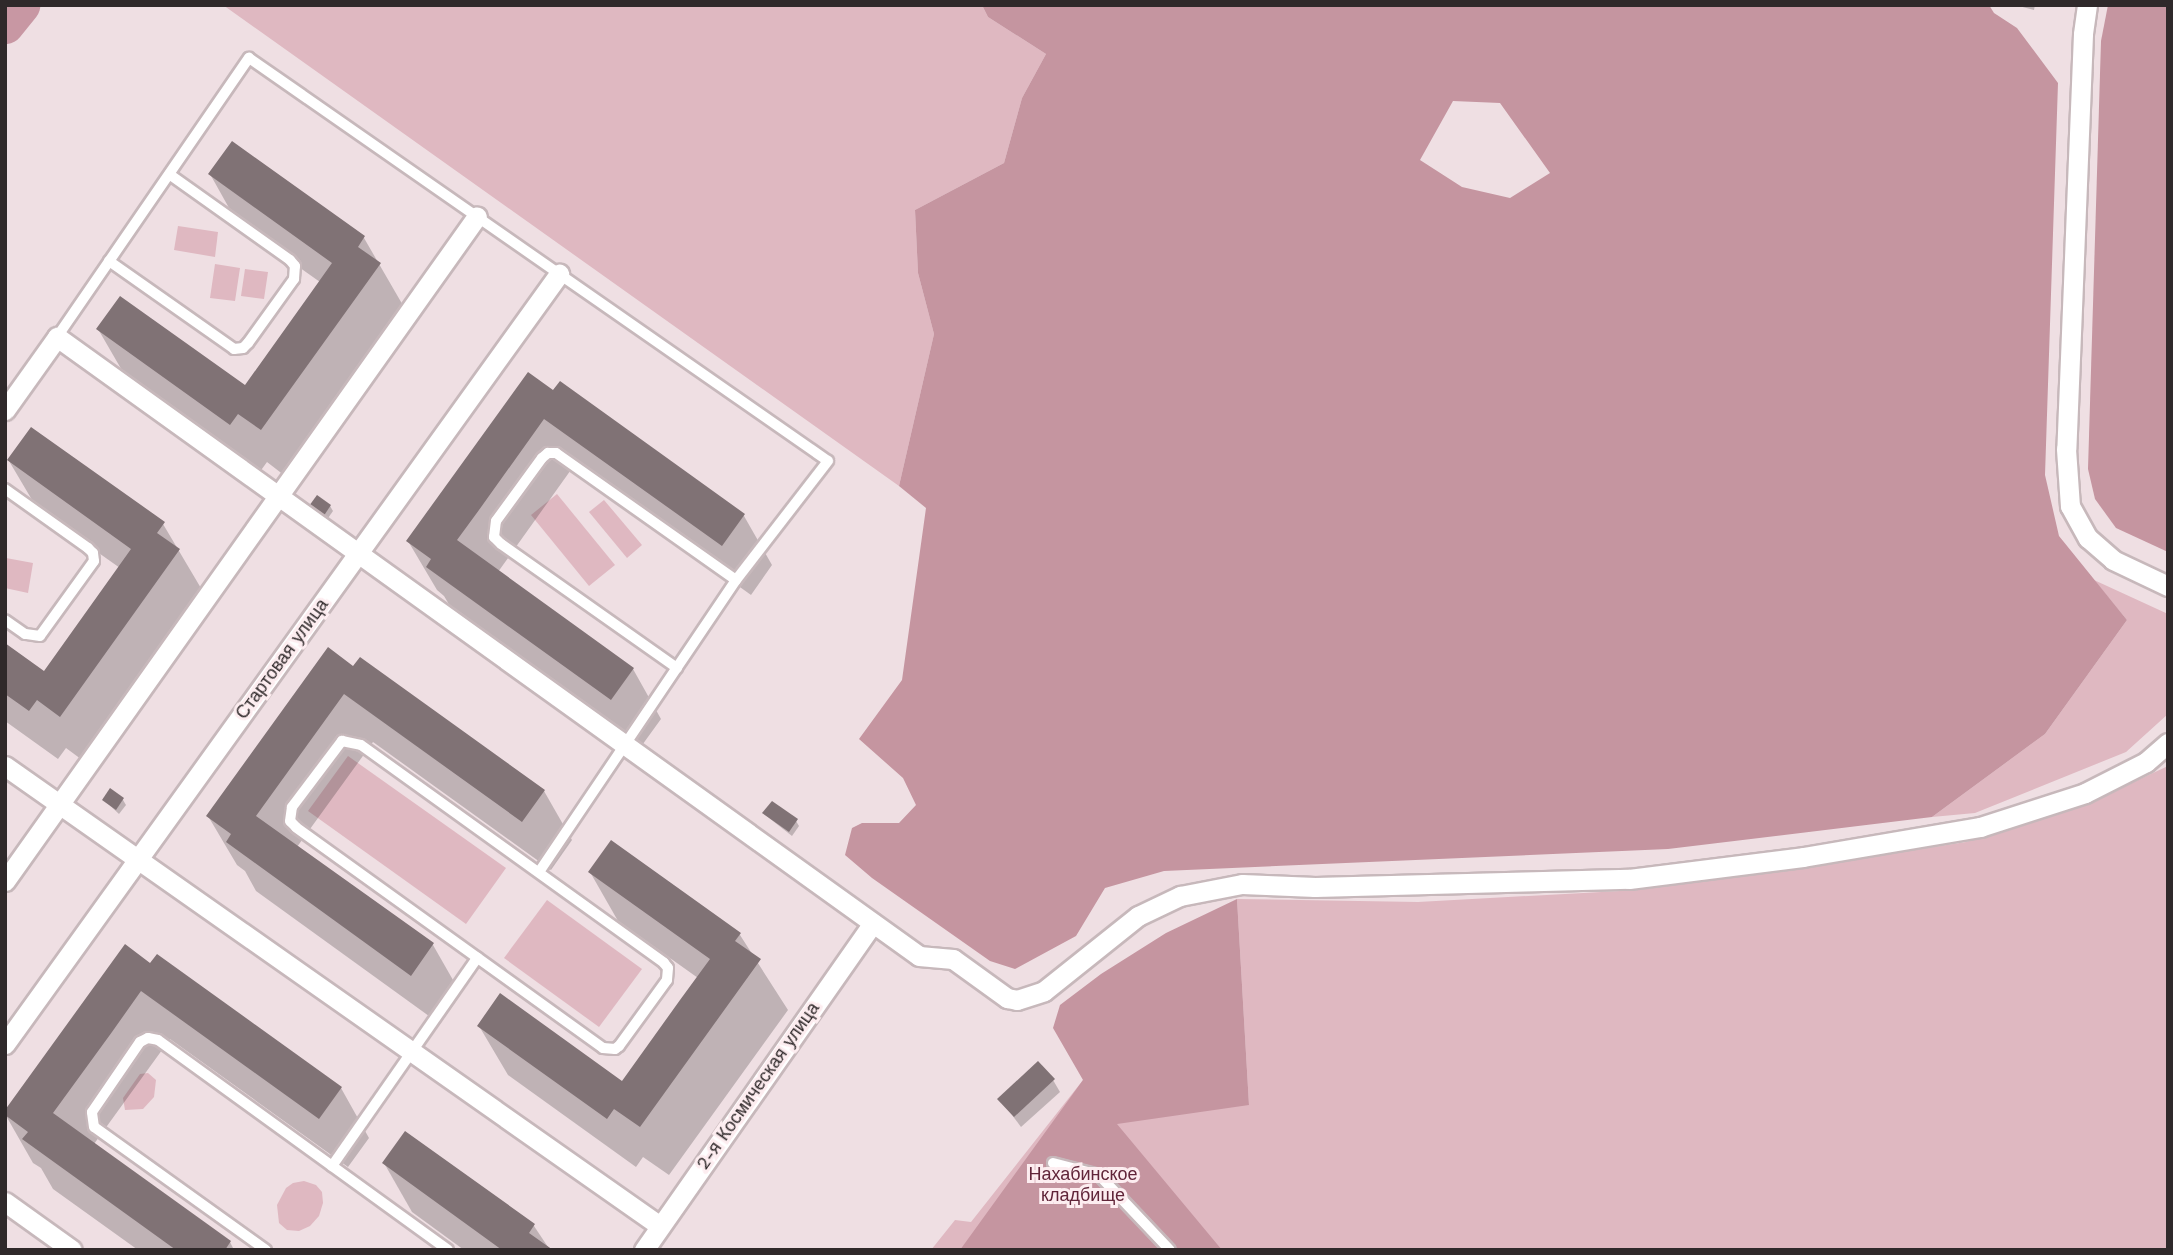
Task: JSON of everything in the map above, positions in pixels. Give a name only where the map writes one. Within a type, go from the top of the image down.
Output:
[{"type":"street","points":[[2087,5],[2083,34],[2066,449],[2070,506],[2088,538],[2113,560],[2168,586]]},
{"type":"street","points":[[5,881],[477,216]]},
{"type":"street","name":"Стартовая улица","points":[[5,1044],[559,274]]},
{"type":"street","points":[[5,410],[57,337],[919,956],[953,959],[1007,998],[1028,999],[1044,991],[1138,916],[1180,896],[1242,884],[1315,887],[1629,879],[1803,857],[1980,827],[2085,793],[2146,762],[2168,743]]},
{"type":"street","points":[[5,766],[660,1226]]},
{"type":"street","name":"2-я Космическая улица","points":[[644,1250],[873,923]]},
{"type":"street","points":[[5,1202],[72,1250]]},
{"type":"lane","points":[[57,337],[249,58],[828,461],[736,580],[539,872]]},
{"type":"lane","points":[[110,261],[234,349],[243,348],[248,343],[294,279],[295,266],[290,260],[169,174]]},
{"type":"lane","points":[[677,668],[500,544],[494,537],[496,521],[542,458],[556,453],[736,580]]},
{"type":"lane","points":[[5,489],[88,548],[93,553],[94,561],[40,636],[25,634],[5,620]]},
{"type":"lane","points":[[342,741],[361,745],[539,872],[668,968],[667,980],[615,1049],[603,1048],[290,821],[292,807],[336,746],[342,741]]},
{"type":"lane","points":[[332,1166],[477,958]]},
{"type":"lane","points":[[266,1250],[94,1127],[92,1112],[141,1042],[148,1038],[159,1040],[448,1250]]},
{"type":"lane","points":[[1053,1163],[1099,1175],[1170,1250]]},
{"type":"green space","points":[[223,5],[982,5],[988,17],[1046,54],[1022,98],[1004,163],[915,210],[918,273],[934,334],[899,486]]},
{"type":"green space","points":[[982,5],[1989,5],[1994,13],[2017,28],[2058,83],[2045,475],[2059,536],[2127,620],[2045,734],[1932,817],[1668,849],[1164,871],[1105,888],[1076,936],[1015,969],[990,961],[872,878],[845,855],[852,828],[862,823],[899,823],[916,805],[903,778],[859,739],[902,680],[926,508],[899,486],[934,334],[918,273],[915,210],[1004,163],[1022,98],[1046,54],[988,17]],"holes":[[[1453,101],[1500,103],[1550,173],[1510,198],[1462,187],[1420,160]]]},
{"type":"green space","points":[[2108,5],[2168,5],[2168,552],[2116,528],[2095,499],[2088,469],[2101,41]]},
{"type":"green space","points":[[178,226],[218,232],[215,257],[174,250]]},
{"type":"green space","points":[[215,264],[240,268],[235,301],[210,298]]},
{"type":"green space","points":[[245,269],[268,272],[264,299],[241,296]]},
{"type":"green space","points":[[557,494],[615,565],[589,586],[531,515]]},
{"type":"green space","points":[[604,500],[642,545],[627,558],[589,512]]},
{"type":"green space","points":[[6,558],[33,563],[28,593],[5,588]]},
{"type":"green space","points":[[2094,580],[2168,614],[2168,714],[2126,752],[1975,813],[1932,817],[2045,734],[2127,620]]},
{"type":"green space","points":[[348,756],[506,868],[466,924],[308,811]]},
{"type":"green space","name":"Нахабинское кладбище","points":[[2168,766],[2168,1250],[931,1250],[955,1220],[971,1222],[1083,1080],[1249,1105],[1237,899],[1418,902],[1638,890],[1811,866],[1966,842],[2095,800]]},
{"type":"green space","name":"Нахабинское кладбище","points":[[1237,899],[1249,1105],[1117,1124],[1222,1250],[960,1250],[1083,1080],[1053,1028],[1060,1005],[1101,974],[1166,933]]},
{"type":"green space","points":[[547,900],[642,969],[599,1027],[504,958]]},
{"type":"green space","points":[[148,1073],[156,1080],[154,1097],[143,1109],[125,1110],[123,1098],[140,1074]]},
{"type":"green space","points":[[304,1181],[316,1185],[322,1192],[323,1203],[319,1216],[310,1226],[299,1231],[287,1230],[279,1223],[277,1205],[286,1188],[293,1183]]},
{"type":"building","points":[[232,141],[365,236],[358,247],[381,263],[261,430],[238,414],[230,425],[96,329],[120,296],[245,385],[332,263],[208,174]]},
{"type":"building","points":[[528,372],[553,390],[560,381],[745,514],[722,546],[544,419],[457,540],[634,668],[611,700],[426,567],[431,559],[406,541]]},
{"type":"building","points":[[31,427],[165,522],[157,533],[180,549],[60,717],[37,700],[29,711],[5,694],[5,643],[44,671],[131,549],[7,460]]},
{"type":"building","points":[[317,495],[331,505],[323,517],[309,506]]},
{"type":"building","points":[[328,647],[353,666],[360,657],[545,790],[522,822],[344,694],[256,816],[434,943],[411,976],[226,842],[231,834],[206,816]]},
{"type":"building","points":[[110,788],[124,798],[116,810],[102,800]]},
{"type":"building","points":[[772,801],[798,819],[789,832],[762,813]]},
{"type":"building","points":[[611,840],[741,933],[735,941],[761,959],[640,1127],[614,1109],[607,1119],[477,1026],[500,993],[622,1081],[710,959],[588,872]]},
{"type":"building","points":[[125,944],[150,963],[157,954],[342,1087],[319,1119],[141,991],[53,1113],[231,1241],[225,1250],[176,1250],[22,1139],[28,1132],[5,1115],[5,1110]]},
{"type":"building","points":[[1038,1061],[1055,1079],[1014,1117],[997,1099]]},
{"type":"building","points":[[405,1131],[535,1224],[529,1233],[553,1250],[502,1250],[382,1163]]},
{"type":"waterway","points":[[5,25],[21,5]]}]
